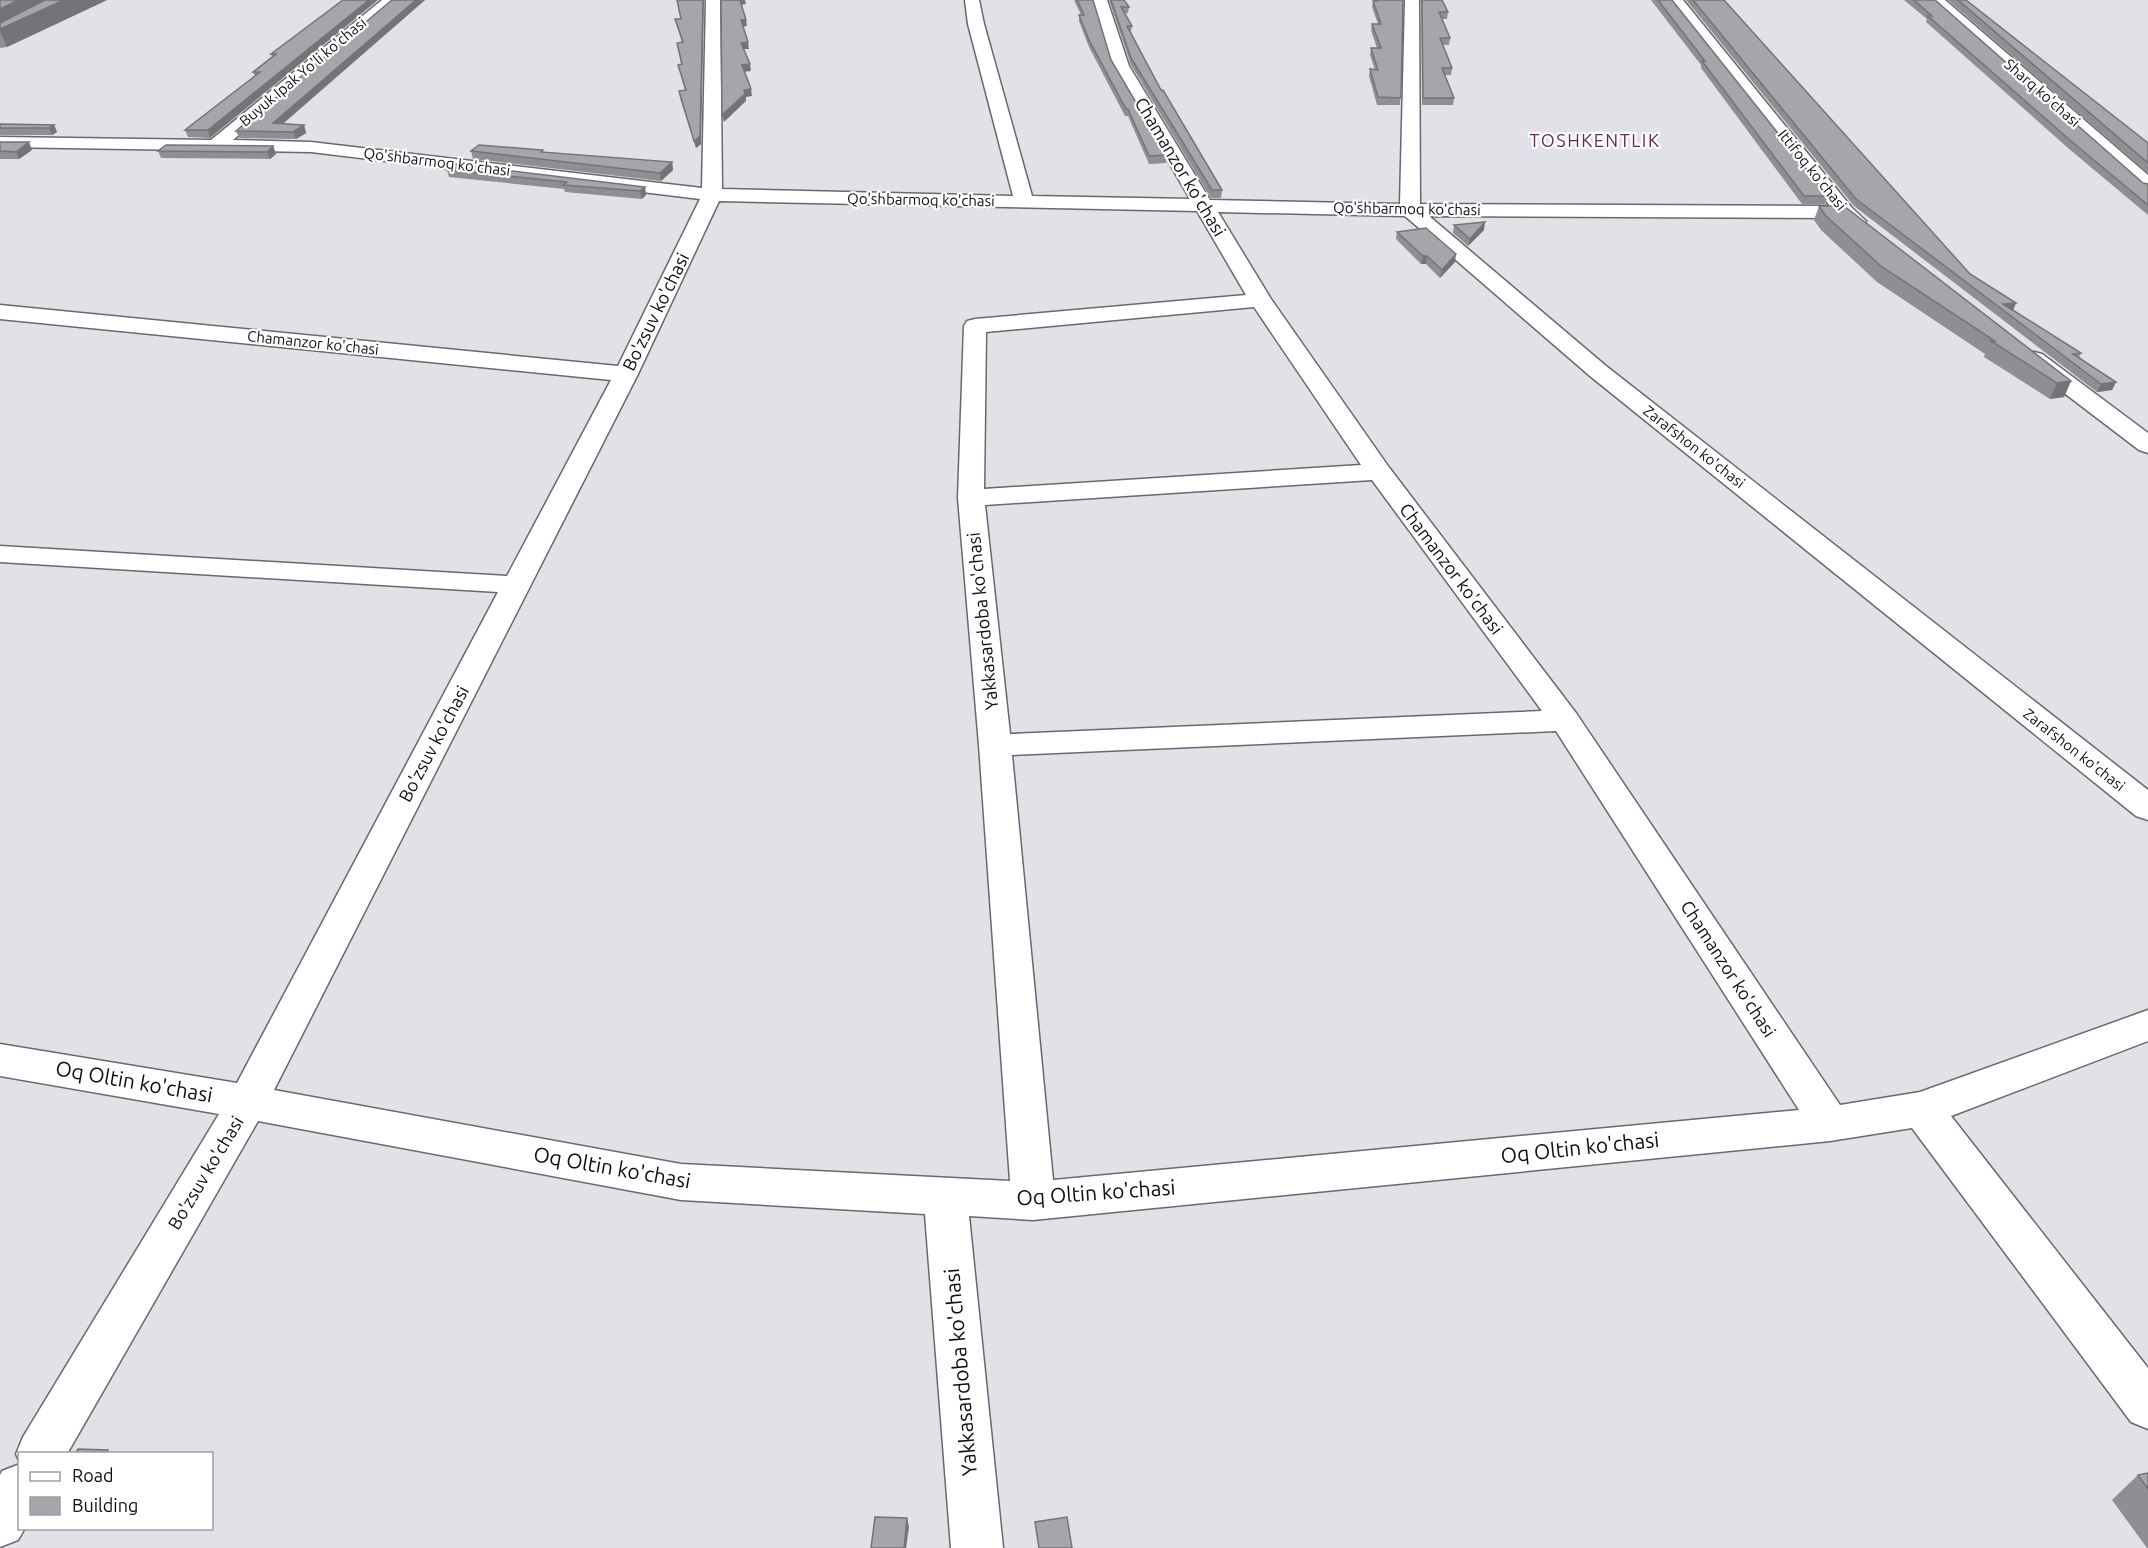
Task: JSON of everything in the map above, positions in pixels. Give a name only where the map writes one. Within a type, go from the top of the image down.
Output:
[{"type":"street","name":"Buyuk Ipak Yo'li ko'chasi","points":[[216,145],[391,0]]},
{"type":"street","name":"Bo'zsuv ko'chasi","points":[[41,1452],[248,1102],[626,374],[712,195],[713,0]]},
{"type":"street","points":[[972,0],[976,24],[1024,202]]},
{"type":"street","name":"Chamanzor ko'chasi","points":[[1100,0],[1121,66],[1260,300],[1379,472],[1565,720],[1830,1124]]},
{"type":"street","points":[[1410,210],[1412,0]]},
{"type":"street","name":"Ittifoq ko'chasi","points":[[1675,0],[1845,212],[1872,233]]},
{"type":"street","name":"Sharq ko'chasi","points":[[1936,0],[2148,185]]},
{"type":"street","name":"Qo'shbarmoq ko'chasi","points":[[0,142],[311,147],[712,195],[1410,210],[1845,212]]},
{"type":"street","name":"Zarafshon ko'chasi","points":[[1410,210],[1598,371],[2148,808]]},
{"type":"street","name":"Yakkasardoba ko'chasi","points":[[1033,1201],[995,745],[971,498],[975,326],[1260,300]]},
{"type":"street","name":"Chamanzor ko'chasi","points":[[0,312],[626,374]]},
{"type":"street","points":[[2020,348],[2121,427],[2148,445]]},
{"type":"street","points":[[971,498],[1379,472]]},
{"type":"street","points":[[0,554],[517,585]]},
{"type":"street","points":[[995,745],[1565,720]]},
{"type":"street","name":"Oq Oltin ko'chasi","points":[[0,1059],[681,1182],[1033,1201],[1830,1124],[1922,1109],[2148,1026]]},
{"type":"street","points":[[1922,1109],[2148,1406]]},
{"type":"street","name":"Yakkasardoba ko'chasi","points":[[945,1196],[977,1548]]},
{"type":"street","points":[[0,1522],[18,1492]]},
{"type":"building","points":[[0,0],[18,0],[0,9]]},
{"type":"building","points":[[45,0],[64,0],[0,29],[0,23]]},
{"type":"building","points":[[343,0],[369,0],[208,130],[185,130],[260,72],[253,72],[276,54],[271,54]]},
{"type":"building","points":[[392,0],[416,0],[273,123],[304,125],[293,132],[236,131]]},
{"type":"building","points":[[677,0],[703,0],[700,136],[694,141],[679,91],[686,90],[678,65],[682,64],[677,43],[683,42],[675,19],[681,19]]},
{"type":"building","points":[[721,0],[740,0],[746,20],[741,20],[748,42],[741,43],[750,64],[742,65],[751,89],[744,90],[745,94],[722,115]]},
{"type":"building","points":[[1077,0],[1093,0],[1111,60],[1167,155],[1149,156],[1128,109],[1089,40],[1079,15],[1084,15]]},
{"type":"building","points":[[1111,0],[1124,0],[1129,7],[1121,7],[1132,26],[1127,26],[1161,90],[1222,190],[1212,190],[1131,58]]},
{"type":"building","points":[[1403,0],[1401,98],[1378,97],[1370,69],[1378,70],[1371,48],[1381,48],[1372,24],[1381,24],[1373,1]]},
{"type":"building","points":[[1422,0],[1442,0],[1448,12],[1439,12],[1450,38],[1440,38],[1452,68],[1442,68],[1454,98],[1423,98]]},
{"type":"building","points":[[1658,0],[1672,0],[1828,196],[1804,196]]},
{"type":"building","points":[[1693,0],[1724,0],[1970,274],[2016,303],[2003,304],[2081,353],[2073,354],[2116,382],[2101,384],[1856,199]]},
{"type":"building","points":[[1914,0],[1935,0],[2143,183],[2148,184],[2148,205],[1928,16],[1932,16]]},
{"type":"building","points":[[1958,0],[1966,0],[2148,143],[2148,163]]},
{"type":"building","points":[[0,124],[54,125],[49,128],[0,128]]},
{"type":"building","points":[[0,142],[29,142],[16,152],[0,151]]},
{"type":"building","points":[[166,145],[273,146],[267,152],[158,151]]},
{"type":"building","points":[[479,145],[672,162],[660,173],[471,151]]},
{"type":"building","points":[[454,164],[645,187],[640,191],[563,185],[567,182],[447,170]]},
{"type":"building","points":[[1819,206],[1844,206],[2071,381],[2057,383],[1882,267],[1826,216]]},
{"type":"building","points":[[1485,222],[1470,239],[1454,225]]},
{"type":"building","points":[[1426,228],[1456,254],[1442,270],[1397,232]]},
{"type":"building","points":[[78,1449],[108,1450],[108,1452],[76,1452]]},
{"type":"building","points":[[2148,1473],[2148,1489],[2138,1475]]},
{"type":"building","points":[[875,1517],[907,1518],[904,1548],[871,1548]]},
{"type":"building","points":[[1067,1517],[1072,1548],[1039,1548],[1035,1522]]},
{"type":"district","name":"TOSHKENTLIK","points":[[1595,141]]}]
